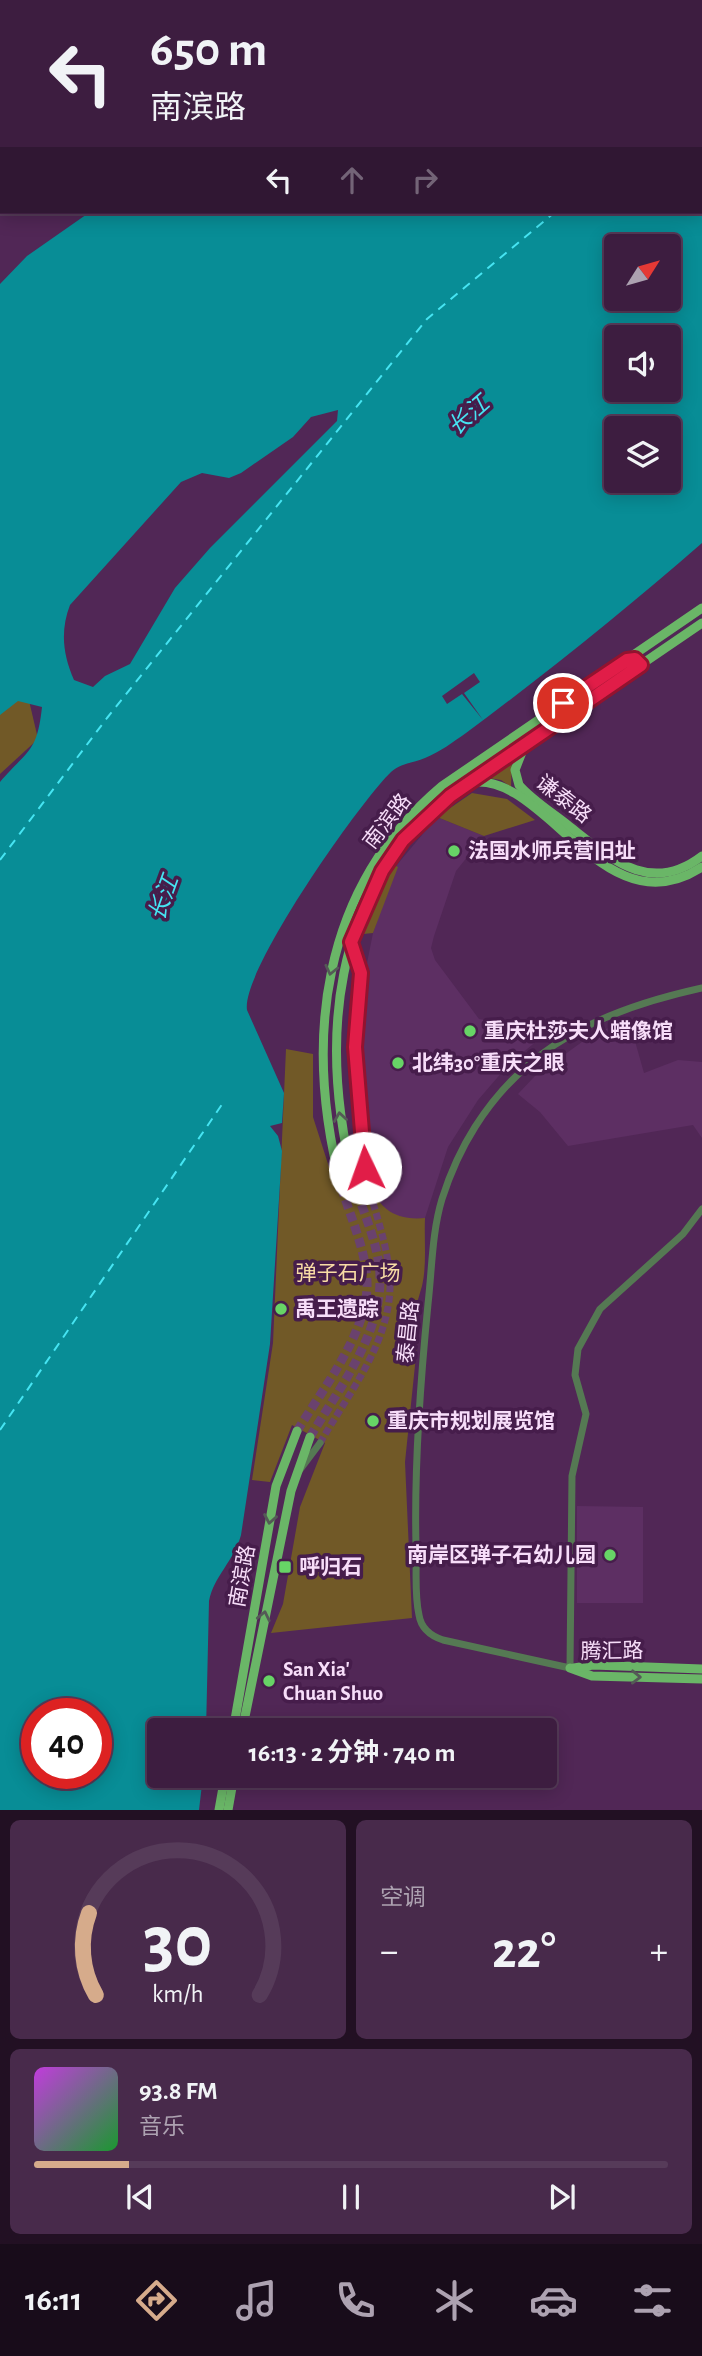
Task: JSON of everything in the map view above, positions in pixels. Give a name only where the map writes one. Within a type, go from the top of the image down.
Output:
[{"type":"main road","points":[[669,646],[661,648],[659,643],[702,610]]},
{"type":"main road","name":"南滨路","points":[[342,1189],[325,1117],[323,1029],[330,970],[363,884],[396,833],[434,793],[702,610]]},
{"type":"main road","name":"南滨路","points":[[354,1183],[338,1108],[335,1046],[339,1001],[351,942],[372,891],[392,855],[434,808],[702,623]]},
{"type":"main road","points":[[627,660],[635,659],[641,665]]},
{"type":"main road","name":"谦泰路","points":[[525,745],[515,770],[519,785],[615,861],[639,872],[660,873],[678,870],[702,856]]},
{"type":"main road","name":"谦泰路","points":[[468,783],[485,782],[505,788],[612,869],[635,880],[667,881],[702,867]]},
{"type":"main road","name":"南滨路","points":[[235,1718],[278,1482],[297,1431]]},
{"type":"main road","name":"南滨路","points":[[245,1718],[294,1477],[310,1437]]},
{"type":"main road","points":[[278,1482],[285,1479],[292,1487]]},
{"type":"main road","name":"腾汇路","points":[[570,1668],[593,1665],[702,1669]]},
{"type":"main road","name":"腾汇路","points":[[570,1668],[592,1676],[702,1679]]},
{"type":"main road","points":[[219,1810],[223,1788]]},
{"type":"main road","points":[[228,1810],[232,1788]]},
{"type":"street","points":[[351,942],[361,973],[355,1047],[366,1179]]},
{"type":"street","name":"泰昌路","points":[[570,1668],[443,1640],[424,1628],[418,1614],[415,1471],[419,1387],[437,1223],[451,1175],[474,1129],[502,1090],[532,1062],[564,1037],[595,1019],[702,988]]},
{"type":"street","points":[[570,1668],[572,1476],[586,1414],[575,1375],[578,1349],[600,1309],[682,1234],[702,1209]]},
{"type":"street","name":"南滨路","points":[[294,1477],[320,1443]]},
{"type":"shaded area","points":[[437,817],[484,836],[456,871],[431,948],[435,960],[479,1019],[549,1031],[510,1063],[478,1100],[448,1147],[425,1218],[410,1220],[396,1218],[374,1199],[368,1179],[369,1149],[359,1046],[359,1003],[373,933],[396,866]]},
{"type":"shaded area","points":[[629,1020],[644,1073],[678,1060],[702,1062],[702,1138],[693,1125],[568,1146],[540,1112],[518,1094],[535,1076],[593,1034]]},
{"type":"shaded area","name":"南岸区弹子石幼儿园","points":[[577,1506],[643,1507],[643,1603],[577,1603]]},
{"type":"green space","points":[[27,692],[38,739],[0,774],[0,702]]},
{"type":"green space","points":[[512,761],[511,787],[501,780],[488,778]]},
{"type":"green space","points":[[472,793],[507,799],[535,820],[484,836],[437,817]]},
{"type":"green space","points":[[392,864],[398,867],[373,933],[363,934]]},
{"type":"green space","name":"弹子石广场","points":[[286,1049],[313,1054],[313,1117],[337,1192],[368,1179],[376,1198],[396,1215],[425,1218],[425,1261],[424,1278],[414,1315],[417,1346],[405,1462],[412,1618],[271,1633],[283,1604],[300,1507],[325,1443],[292,1425],[270,1482],[252,1480],[273,1343]]},
{"type":"water","name":"长江","points":[[87,214],[702,214],[702,543],[586,640],[466,733],[436,753],[391,772],[354,817],[305,888],[262,961],[250,990],[247,1010],[284,1093],[282,1123],[270,1126],[278,1136],[282,1151],[270,1344],[241,1535],[209,1601],[206,1718],[147,1718],[147,1788],[202,1788],[199,1810],[0,1810],[0,782],[34,743],[42,707],[18,701],[0,715],[0,284],[27,256]],"holes":[[[338,410],[337,421],[210,548],[175,588],[130,664],[105,676],[93,687],[74,680],[64,643],[70,605],[181,482],[202,473],[229,478],[241,473],[293,437],[311,417]]]},
{"type":"pier","points":[[474,673],[480,682],[464,693],[483,720],[462,694],[447,704],[442,696]]},
{"type":"ferry route","points":[[0,860],[107,718],[427,319],[553,214]]},
{"type":"ferry route","points":[[0,1430],[225,1100]]},
{"type":"tunnel","points":[[320,1443],[376,1347],[388,1305],[390,1283],[387,1257],[366,1179]]},
{"type":"tunnel","points":[[310,1437],[355,1363],[373,1323],[378,1303],[378,1257],[354,1183]]},
{"type":"tunnel","points":[[297,1431],[342,1360],[366,1301],[364,1258],[342,1189]]},
{"type":"place","name":"法国水师兵营旧址","points":[[454,851]]},
{"type":"place","name":"重庆杜莎夫人蜡像馆","points":[[470,1031]]},
{"type":"place","name":"北纬30°重庆之眼","points":[[398,1063]]},
{"type":"place","name":"禹王遗踪","points":[[281,1309]]},
{"type":"place","name":"重庆市规划展览馆","points":[[373,1421]]},
{"type":"place","name":"南岸区弹子石幼儿园","points":[[610,1555]]},
{"type":"place","name":"呼归石","points":[[285,1567]]},
{"type":"place","name":"San Xia' Chuan Shuo","points":[[269,1681]]},
{"type":"route","points":[[365,1168],[355,1059],[356,1005],[361,973],[351,942],[359,918],[392,855],[434,808],[641,665],[640,663],[632,658],[627,660],[563,703]]}]
